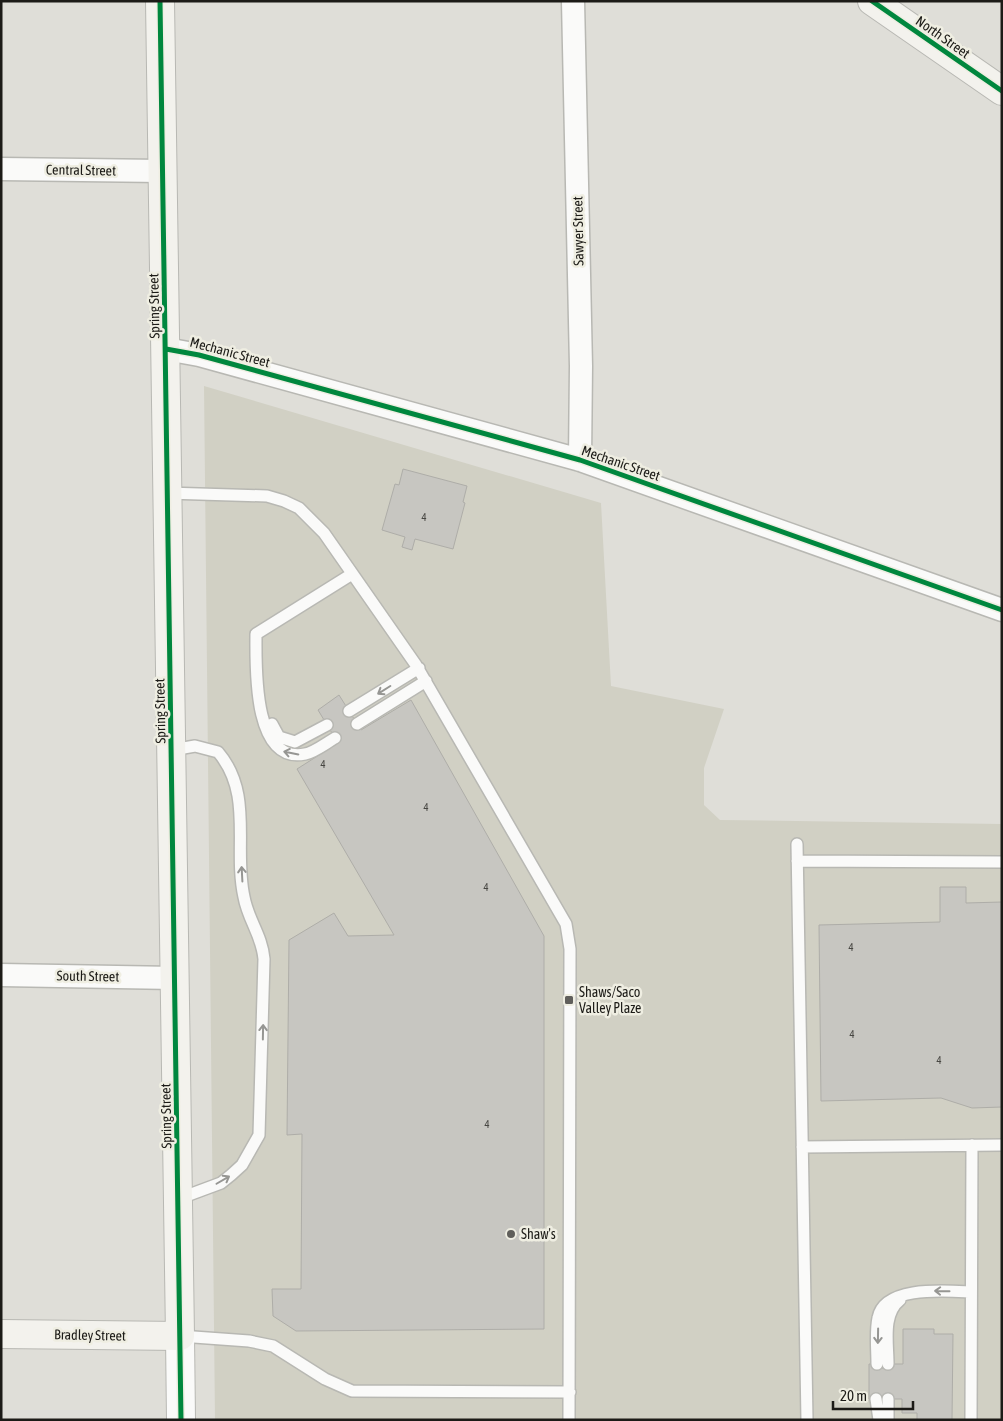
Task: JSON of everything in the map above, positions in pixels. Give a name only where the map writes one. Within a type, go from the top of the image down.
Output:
[{"type":"main road","name":"Spring Street","points":[[160,1],[180,1336]]},
{"type":"main road","name":"North Street","points":[[872,1],[1002,92]]},
{"type":"main road","name":"Bradley Street","points":[[1,1334],[180,1336]]},
{"type":"street","name":"Sawyer Street","points":[[573,1],[582,366],[580,460]]},
{"type":"street","name":"Central Street","points":[[1,169],[162,171]]},
{"type":"street","name":"Mechanic Street","points":[[166,349],[199,355],[580,460],[1002,610]]},
{"type":"street","name":"South Street","points":[[1,975],[175,978]]},
{"type":"street","name":"Spring Street","points":[[180,1336],[181,1420]]},
{"type":"lane","points":[[167,493],[266,496],[299,508],[324,533],[419,668],[566,924],[570,949],[569,1420]]},
{"type":"lane","points":[[335,738],[304,754],[285,752],[271,738],[256,691],[256,634],[352,574]]},
{"type":"lane","points":[[349,712],[419,668]]},
{"type":"lane","points":[[357,724],[426,681]]},
{"type":"lane","points":[[256,691],[279,737],[295,742],[327,725]]},
{"type":"lane","points":[[172,750],[195,746],[218,752],[234,776],[239,804],[244,897],[251,920],[262,942],[264,959],[259,1135],[246,1159],[232,1176],[221,1183],[178,1199]]},
{"type":"lane","points":[[797,844],[806,1420]]},
{"type":"lane","points":[[797,862],[1002,862]]},
{"type":"lane","points":[[971,1420],[972,1145]]},
{"type":"lane","points":[[802,1147],[1002,1145]]},
{"type":"lane","points":[[883,1364],[888,1318],[898,1302],[912,1292],[971,1292]]},
{"type":"lane","points":[[180,1336],[248,1341],[273,1346],[325,1379],[352,1391],[570,1392]]},
{"type":"lane","points":[[879,1420],[882,1399],[888,1420]]},
{"type":"shaded area","points":[[204,386],[601,503],[611,686],[724,709],[704,768],[704,805],[720,820],[1002,824],[1002,1420],[215,1420]]},
{"type":"building","points":[[403,469],[467,486],[463,502],[465,503],[453,549],[415,539],[412,550],[402,547],[405,537],[382,530],[395,484],[399,485]]},
{"type":"building","points":[[339,695],[361,730],[411,700],[544,936],[544,1329],[296,1331],[273,1316],[272,1289],[301,1289],[302,1134],[287,1135],[289,940],[334,913],[348,936],[394,935],[297,769],[338,743],[318,710]]},
{"type":"building","points":[[940,887],[966,887],[966,903],[1002,902],[1002,1107],[972,1108],[941,1098],[821,1101],[819,925],[940,922]]},
{"type":"building","points":[[903,1329],[934,1329],[934,1334],[953,1334],[952,1420],[917,1420],[917,1413],[902,1413],[902,1399],[869,1399],[869,1364],[903,1364]]},
{"type":"cycle path","points":[[160,1],[181,1420]]},
{"type":"cycle path","points":[[872,1],[1002,91]]},
{"type":"cycle path","points":[[166,349],[199,355],[580,460],[1002,610]]},
{"type":"place","name":"Shaws/Saco Valley Plaze","points":[[569,1000]]},
{"type":"place","name":"Shaw's","points":[[511,1234]]}]
